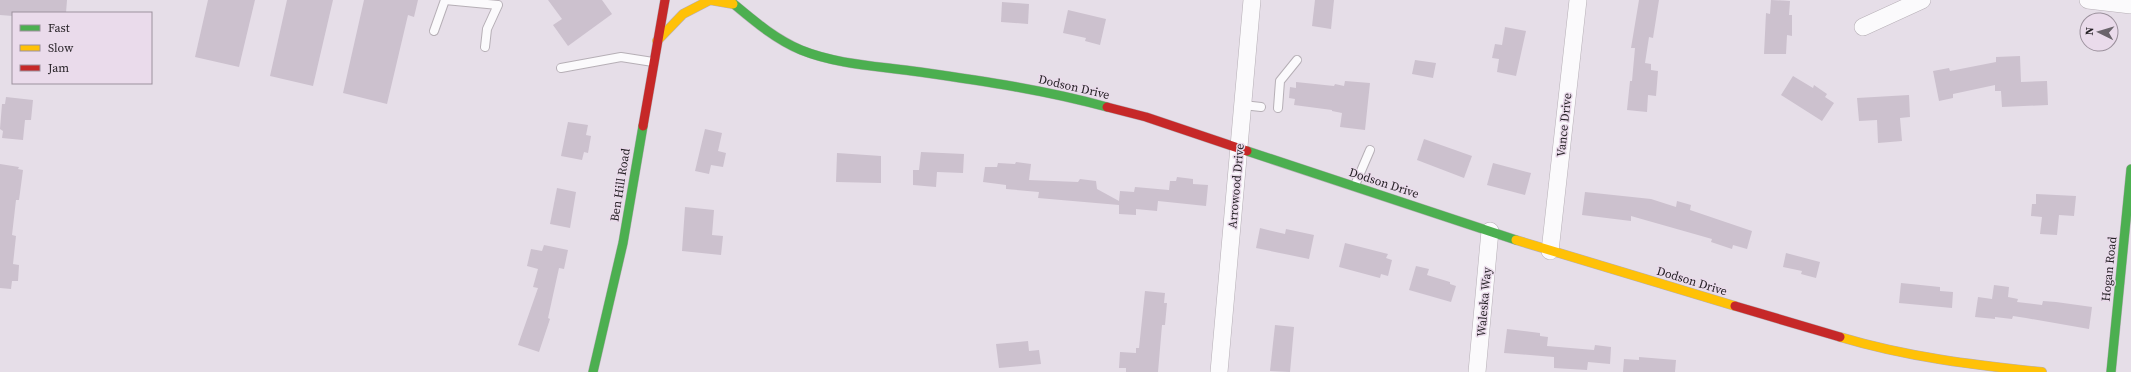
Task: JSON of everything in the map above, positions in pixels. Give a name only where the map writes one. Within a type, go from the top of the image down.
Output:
[{"type":"street","name":"Ben Hill Road","points":[[593,372],[623,242],[653,62],[665,0]]},
{"type":"street","points":[[657,41],[683,14],[710,0],[731,2]]},
{"type":"street","name":"Arrowood Drive","points":[[1220,372],[1252,0]]},
{"type":"street","name":"Vance Drive","points":[[1550,251],[1578,0]]},
{"type":"street","points":[[1862,27],[1922,0]]},
{"type":"street","points":[[2088,0],[2131,5]]},
{"type":"street","name":"Dodson Drive","points":[[731,2],[770,34],[801,50],[834,60],[999,83],[1067,96],[1146,116],[1550,251],[1884,350],[1969,365],[2042,372]]},
{"type":"street","name":"Hogan Road","points":[[2111,372],[2129,215],[2131,169]]},
{"type":"street","name":"Waleska Way","points":[[1477,372],[1490,231]]},
{"type":"lane","points":[[434,31],[445,0],[498,5],[487,29],[485,47]]},
{"type":"lane","points":[[561,68],[620,57],[653,62]]},
{"type":"lane","points":[[1278,108],[1280,81],[1297,60]]},
{"type":"lane","points":[[1243,105],[1261,107]]},
{"type":"lane","points":[[1355,186],[1370,150]]},
{"type":"building","points":[[0,0],[67,0],[66,12],[12,12],[12,16],[0,15]]},
{"type":"building","points":[[208,0],[255,0],[239,67],[195,57]]},
{"type":"building","points":[[287,0],[333,0],[313,86],[270,76]]},
{"type":"building","points":[[364,0],[418,0],[414,17],[408,15],[387,104],[343,93]]},
{"type":"building","points":[[548,0],[602,0],[612,14],[568,46],[553,25],[562,19]]},
{"type":"building","points":[[1315,0],[1334,0],[1331,29],[1312,26]]},
{"type":"building","points":[[1639,0],[1659,0],[1653,38],[1649,37],[1645,63],[1651,64],[1651,70],[1658,71],[1656,96],[1648,95],[1647,112],[1627,110],[1630,81],[1632,81],[1635,48],[1631,48]]},
{"type":"building","points":[[1771,0],[1790,1],[1789,15],[1792,15],[1792,36],[1787,35],[1786,54],[1764,54],[1766,13],[1770,14]]},
{"type":"building","points":[[1002,2],[1029,4],[1028,24],[1001,22]]},
{"type":"building","points":[[1068,10],[1106,19],[1100,45],[1085,41],[1086,38],[1063,33]]},
{"type":"building","points":[[1505,27],[1526,31],[1516,76],[1497,72],[1499,59],[1492,58],[1495,44],[1502,45]]},
{"type":"building","points":[[2020,56],[2021,82],[2047,81],[2048,105],[2002,107],[2001,91],[1995,91],[1995,85],[1953,94],[1953,98],[1939,101],[1933,71],[1949,68],[1950,71],[1996,62],[1996,57]]},
{"type":"building","points":[[1415,60],[1436,63],[1433,78],[1412,74]]},
{"type":"building","points":[[1793,76],[1813,88],[1814,85],[1827,94],[1825,97],[1834,103],[1822,121],[1781,95]]},
{"type":"building","points":[[1345,81],[1370,83],[1365,130],[1340,127],[1342,113],[1332,110],[1294,105],[1295,99],[1289,98],[1290,87],[1296,88],[1296,82],[1334,86],[1335,84],[1344,86]]},
{"type":"building","points":[[1909,95],[1910,117],[1900,118],[1902,141],[1878,143],[1877,120],[1859,121],[1857,98]]},
{"type":"building","points":[[6,97],[33,100],[31,120],[25,120],[23,140],[2,138],[3,131],[0,129],[2,104],[5,104]]},
{"type":"building","points":[[568,122],[588,125],[586,135],[591,136],[588,153],[584,152],[582,160],[561,156]]},
{"type":"building","points":[[705,129],[722,133],[718,151],[726,153],[723,167],[711,165],[709,174],[695,171]]},
{"type":"building","points":[[1424,139],[1472,156],[1464,178],[1417,160]]},
{"type":"building","points":[[921,152],[964,154],[963,173],[937,172],[936,187],[913,185],[913,170],[919,170]]},
{"type":"building","points":[[837,153],[881,156],[881,183],[836,182]]},
{"type":"building","points":[[1016,162],[1031,164],[1029,180],[1078,182],[1080,179],[1096,181],[1097,189],[1119,201],[1120,191],[1134,192],[1135,187],[1169,190],[1170,181],[1176,181],[1177,177],[1193,179],[1193,184],[1208,185],[1206,206],[1158,201],[1157,211],[1136,209],[1136,215],[1119,214],[1119,205],[1038,198],[1039,192],[1006,189],[1006,185],[983,182],[985,167],[997,167],[998,163],[1015,164]]},
{"type":"building","points":[[1493,163],[1531,173],[1525,195],[1487,185]]},
{"type":"building","points":[[0,164],[19,167],[18,169],[23,170],[19,200],[16,200],[12,235],[16,236],[13,264],[19,265],[18,281],[12,281],[11,289],[0,288]]},
{"type":"building","points":[[557,188],[576,192],[570,228],[550,224]]},
{"type":"building","points":[[1585,192],[1651,199],[1676,207],[1677,201],[1691,205],[1690,210],[1752,231],[1747,249],[1733,245],[1732,249],[1711,242],[1712,239],[1631,216],[1631,221],[1582,215]]},
{"type":"building","points":[[2036,194],[2076,196],[2074,216],[2059,215],[2057,235],[2040,234],[2042,217],[2031,216],[2032,204],[2036,204]]},
{"type":"building","points":[[685,207],[714,210],[712,235],[723,236],[721,255],[682,251]]},
{"type":"building","points":[[1260,228],[1285,234],[1286,229],[1314,235],[1309,259],[1256,248]]},
{"type":"building","points":[[1345,243],[1388,254],[1386,258],[1392,260],[1388,276],[1381,274],[1380,278],[1339,267]]},
{"type":"building","points":[[544,245],[568,250],[564,269],[559,268],[548,318],[550,319],[539,352],[518,345],[538,288],[533,287],[538,269],[527,266],[531,249],[542,251]]},
{"type":"building","points":[[1786,253],[1820,262],[1816,278],[1801,274],[1802,271],[1783,267]]},
{"type":"building","points":[[1416,266],[1429,269],[1427,275],[1450,282],[1450,284],[1456,286],[1451,302],[1409,290]]},
{"type":"building","points":[[1901,283],[1940,287],[1940,291],[1953,292],[1952,308],[1899,303]]},
{"type":"building","points":[[1994,285],[2009,287],[2008,297],[2018,299],[2017,302],[2042,305],[2043,301],[2092,307],[2089,329],[2013,316],[2012,319],[1975,317],[1978,297],[1992,299]]},
{"type":"building","points":[[1145,291],[1165,293],[1164,303],[1167,303],[1165,325],[1162,325],[1158,372],[1126,372],[1126,368],[1119,368],[1120,352],[1136,353],[1136,348],[1139,348]]},
{"type":"building","points":[[1275,325],[1294,327],[1290,372],[1270,371]]},
{"type":"building","points":[[1507,329],[1540,333],[1540,336],[1548,337],[1547,346],[1594,350],[1595,345],[1611,347],[1610,364],[1588,362],[1587,370],[1554,368],[1554,357],[1504,353]]},
{"type":"building","points":[[1028,341],[1029,351],[1039,350],[1041,364],[999,368],[996,344]]},
{"type":"building","points":[[1639,357],[1676,360],[1675,372],[1623,372],[1624,359],[1639,360]]},
{"type":"traffic: fast","points":[[729,0],[763,28],[781,40],[815,55],[844,62],[1014,86],[1107,107]]},
{"type":"traffic: fast","points":[[593,372],[623,243],[643,126]]},
{"type":"traffic: fast","points":[[1247,151],[1516,240]]},
{"type":"traffic: fast","points":[[2111,372],[2131,169]]},
{"type":"traffic: slow","points":[[657,41],[683,14],[710,0],[733,4]]},
{"type":"traffic: slow","points":[[1516,240],[1735,306]]},
{"type":"traffic: slow","points":[[1840,337],[1915,355],[2042,372]]},
{"type":"traffic: jam","points":[[643,126],[665,0]]},
{"type":"traffic: jam","points":[[1107,107],[1146,117],[1247,151]]},
{"type":"traffic: jam","points":[[1735,306],[1840,337]]}]
